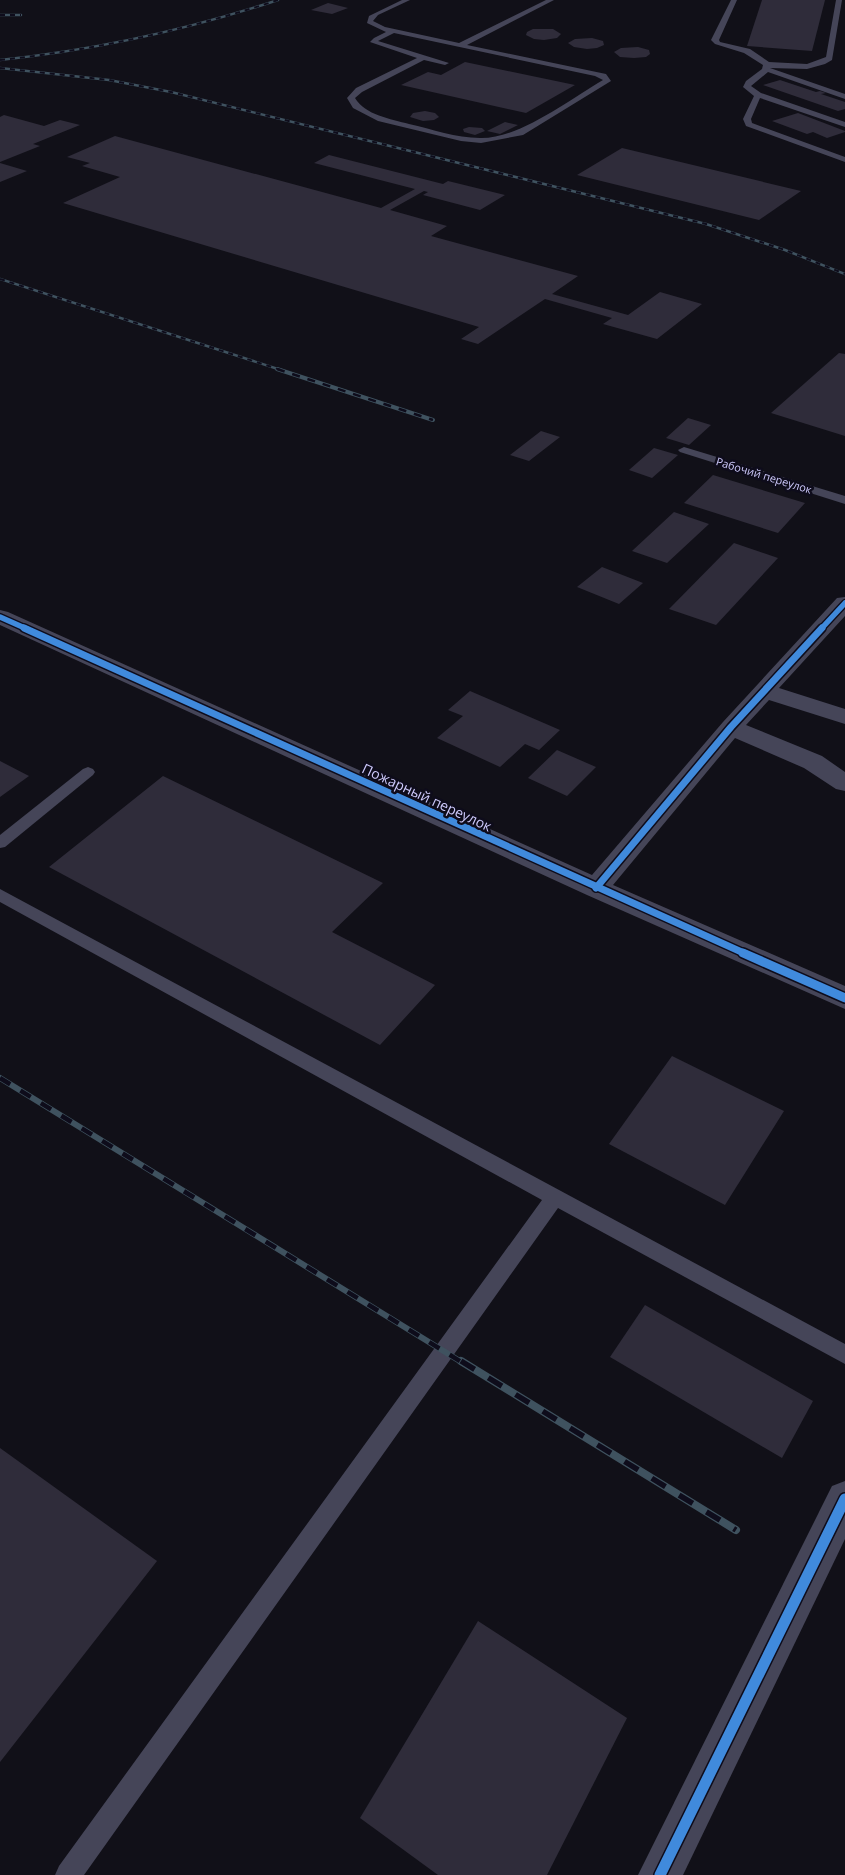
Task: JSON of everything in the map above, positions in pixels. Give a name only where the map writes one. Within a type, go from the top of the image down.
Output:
[{"type":"street","points":[[596,888],[731,727],[845,603]]},
{"type":"street","name":"Пожарный переулок","points":[[0,617],[596,888],[845,998]]},
{"type":"street","points":[[764,691],[845,717]]},
{"type":"street","points":[[731,727],[813,762],[845,783]]},
{"type":"street","points":[[660,1875],[845,1499]]},
{"type":"lane","points":[[407,0],[376,14],[369,22],[376,27],[595,74],[603,76],[608,81],[520,133],[481,141],[461,140],[382,119],[363,111],[353,102],[353,94],[359,90],[423,58]]},
{"type":"lane","points":[[460,46],[551,0]]},
{"type":"lane","points":[[734,0],[716,40],[717,43],[747,51],[767,67],[845,97]]},
{"type":"lane","points":[[839,0],[829,58],[819,64],[767,67],[747,87],[758,95],[845,125]]},
{"type":"lane","points":[[394,31],[374,42],[445,63]]},
{"type":"lane","points":[[758,95],[748,119],[749,124],[845,160]]},
{"type":"lane","name":"Рабочий переулок","points":[[684,450],[845,500]]},
{"type":"lane","points":[[0,843],[88,772]]},
{"type":"lane","points":[[0,894],[845,1355]]},
{"type":"lane","points":[[68,1875],[556,1197]]},
{"type":"building","points":[[762,0],[825,0],[812,51],[747,46]]},
{"type":"building","points":[[328,3],[348,8],[332,14],[311,10]]},
{"type":"building","points":[[533,29],[553,29],[561,34],[557,38],[534,39],[526,35],[527,32]]},
{"type":"building","points":[[592,38],[603,41],[604,45],[587,49],[574,47],[568,43],[575,39]]},
{"type":"building","points":[[638,47],[649,50],[650,54],[646,57],[634,58],[620,57],[614,52],[621,48]]},
{"type":"building","points":[[465,62],[575,85],[526,113],[401,85],[428,72],[441,75]]},
{"type":"building","points":[[780,80],[816,92],[826,93],[821,94],[845,102],[845,109],[838,111],[763,85]]},
{"type":"building","points":[[425,111],[435,113],[439,117],[434,120],[423,121],[410,117],[413,113]]},
{"type":"building","points":[[798,113],[845,132],[827,138],[813,132],[807,134],[772,121]]},
{"type":"building","points":[[4,115],[44,126],[60,120],[80,125],[33,144],[40,146],[0,162],[0,117]]},
{"type":"building","points":[[505,122],[518,125],[500,134],[487,131]]},
{"type":"building","points":[[469,127],[482,128],[485,131],[475,135],[464,132],[463,129]]},
{"type":"building","points":[[115,136],[381,208],[415,189],[314,163],[329,155],[443,184],[448,181],[505,195],[480,210],[423,195],[428,192],[424,191],[390,210],[447,226],[431,236],[578,276],[552,294],[628,315],[660,292],[702,304],[657,339],[603,324],[612,318],[545,299],[478,344],[461,339],[479,327],[63,203],[120,177],[82,166],[90,163],[67,157]]},
{"type":"building","points":[[622,148],[801,191],[759,220],[577,175]]},
{"type":"building","points":[[0,163],[27,171],[0,182]]},
{"type":"building","points":[[839,353],[845,354],[845,436],[771,413]]},
{"type":"building","points":[[688,418],[711,425],[689,445],[666,438]]},
{"type":"building","points":[[541,431],[560,437],[529,461],[510,455]]},
{"type":"building","points":[[654,448],[678,455],[652,478],[629,470]]},
{"type":"building","points":[[713,475],[805,503],[778,533],[684,503]]},
{"type":"building","points":[[674,512],[709,524],[667,563],[632,551]]},
{"type":"building","points":[[734,543],[778,558],[716,625],[669,609]]},
{"type":"building","points":[[602,567],[643,583],[619,604],[577,587]]},
{"type":"building","points":[[470,691],[560,730],[539,750],[525,744],[500,767],[437,738],[463,716],[448,710]]},
{"type":"building","points":[[557,750],[596,767],[567,796],[528,778]]},
{"type":"building","points":[[0,761],[29,776],[0,797]]},
{"type":"building","points":[[163,776],[383,883],[332,932],[435,985],[380,1045],[49,867]]},
{"type":"building","points":[[672,1056],[784,1111],[725,1205],[609,1144]]},
{"type":"building","points":[[645,1305],[813,1401],[782,1458],[610,1357]]},
{"type":"building","points":[[0,1448],[157,1561],[0,1762]]},
{"type":"building","points":[[478,1621],[627,1718],[547,1875],[438,1875],[360,1818]]},
{"type":"railway","points":[[0,60],[71,51],[140,38],[210,21],[278,0]]},
{"type":"railway","points":[[0,15],[21,15]]},
{"type":"railway","points":[[0,68],[109,80],[171,92],[706,224],[785,250],[845,274]]},
{"type":"railway","points":[[0,279],[281,370]]},
{"type":"railway","points":[[277,369],[433,420]]},
{"type":"railway","points":[[0,1078],[463,1363]]},
{"type":"railway","points":[[461,1361],[736,1530]]},
{"type":"cycle path","points":[[596,888],[731,727],[845,603]]},
{"type":"cycle path","points":[[0,617],[596,888],[845,998]]},
{"type":"cycle path","points":[[660,1875],[845,1499]]}]
